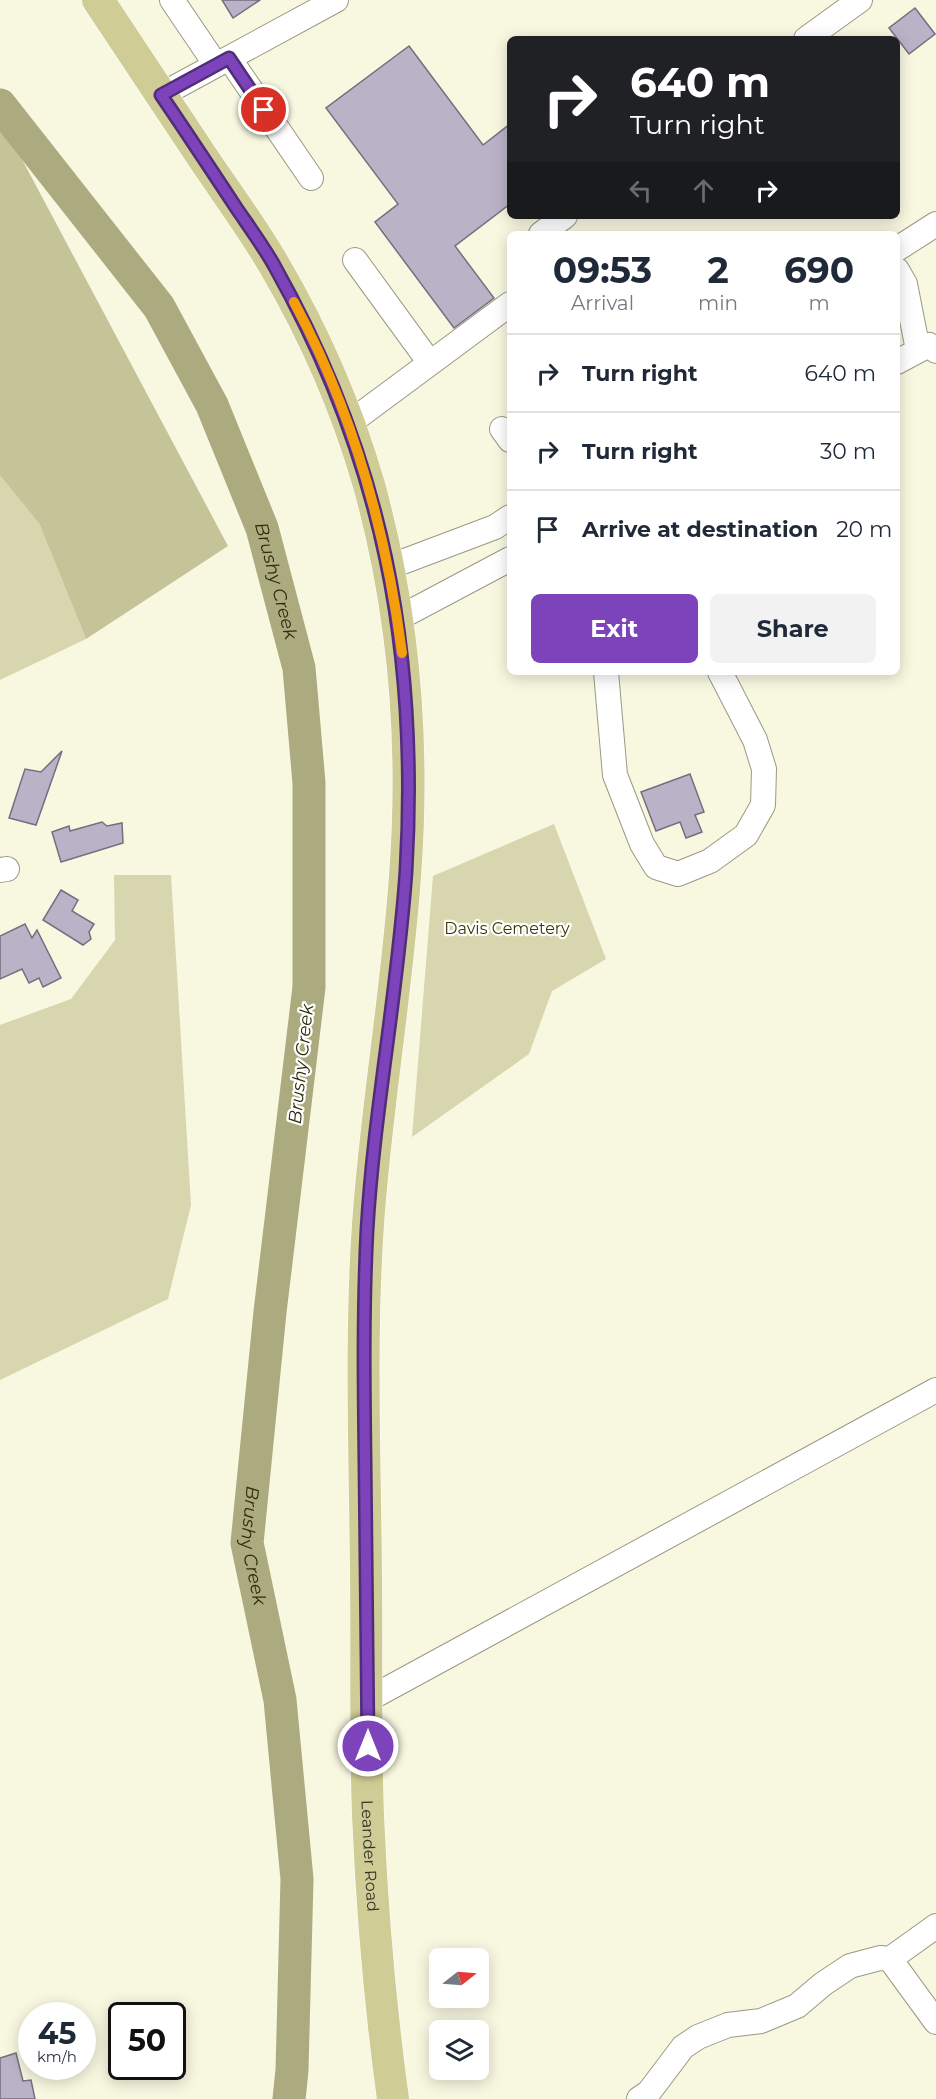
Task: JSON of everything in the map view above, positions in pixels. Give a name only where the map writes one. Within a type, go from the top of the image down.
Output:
[{"type":"main road","name":"Leander Road","points":[[98,0],[273,263],[310,333],[348,424],[367,480],[389,567],[397,619],[405,682],[408,756],[406,870],[399,950],[377,1112],[368,1229],[364,1346],[368,1814],[375,1936],[393,2099]]},
{"type":"lane","points":[[172,0],[311,178]]},
{"type":"lane","points":[[161,95],[336,0]]},
{"type":"lane","points":[[810,36],[860,0]]},
{"type":"lane","points":[[545,231],[561,219]]},
{"type":"lane","points":[[900,247],[936,224]]},
{"type":"lane","points":[[355,260],[430,363]]},
{"type":"lane","points":[[900,275],[927,351],[900,361]]},
{"type":"lane","points":[[348,424],[507,306]]},
{"type":"lane","points":[[389,567],[495,527],[507,519]]},
{"type":"lane","points":[[397,619],[507,561]]},
{"type":"lane","points":[[606,675],[615,775],[642,844],[656,867],[678,874],[710,861],[746,835],[762,805],[764,769],[756,740],[722,675]]},
{"type":"lane","points":[[367,1700],[936,1390]]},
{"type":"lane","points":[[639,2099],[649,2091],[683,2047],[698,2037],[728,2025],[761,2021],[797,2006],[823,1984],[850,1966],[880,1958],[890,1959],[936,1926]]},
{"type":"lane","points":[[890,1959],[936,2022]]},
{"type":"green space","points":[[0,118],[228,546],[86,639],[39,523],[0,475]]},
{"type":"green space","points":[[0,455],[39,523],[86,639],[0,680]]},
{"type":"green space","name":"Davis Cemetery","points":[[554,824],[606,959],[552,991],[529,1054],[412,1137],[433,876]]},
{"type":"green space","points":[[114,875],[171,875],[191,1205],[168,1299],[0,1380],[0,1025],[71,999],[115,940]]},
{"type":"building","points":[[222,0],[260,0],[233,18]]},
{"type":"building","points":[[915,8],[935,34],[909,54],[900,42],[900,36],[895,36],[889,28]]},
{"type":"building","points":[[409,46],[483,145],[507,126],[507,206],[455,246],[494,298],[454,328],[375,222],[398,204],[326,108]]},
{"type":"building","points":[[62,751],[36,825],[9,818],[25,769],[41,772]]},
{"type":"building","points":[[690,774],[704,812],[695,815],[702,832],[686,838],[680,822],[656,831],[641,792]]},
{"type":"building","points":[[102,822],[107,826],[122,823],[123,843],[61,862],[52,832],[69,826],[70,831]]},
{"type":"building","points":[[61,890],[78,900],[72,911],[94,924],[89,932],[91,939],[83,945],[43,920]]},
{"type":"building","points":[[25,924],[32,938],[37,930],[61,978],[43,987],[39,978],[29,983],[22,969],[0,979],[0,936]]},
{"type":"building","points":[[16,2053],[18,2080],[31,2080],[35,2099],[0,2099],[0,2058]]},
{"type":"waterway","name":"Brushy Creek","points":[[0,105],[159,307],[212,405],[262,528],[299,668],[309,783],[309,987],[270,1312],[247,1543],[280,1700],[297,1879],[292,2070],[289,2099]]},
{"type":"slow traffic","points":[[294,302],[342,405],[367,480],[387,557],[402,653]]},
{"type":"route","points":[[264,110],[229,58],[161,95],[273,263],[310,333],[342,405],[367,480],[387,557],[405,682],[408,767],[406,870],[399,950],[377,1112],[368,1229],[364,1346],[368,1746]]}]
